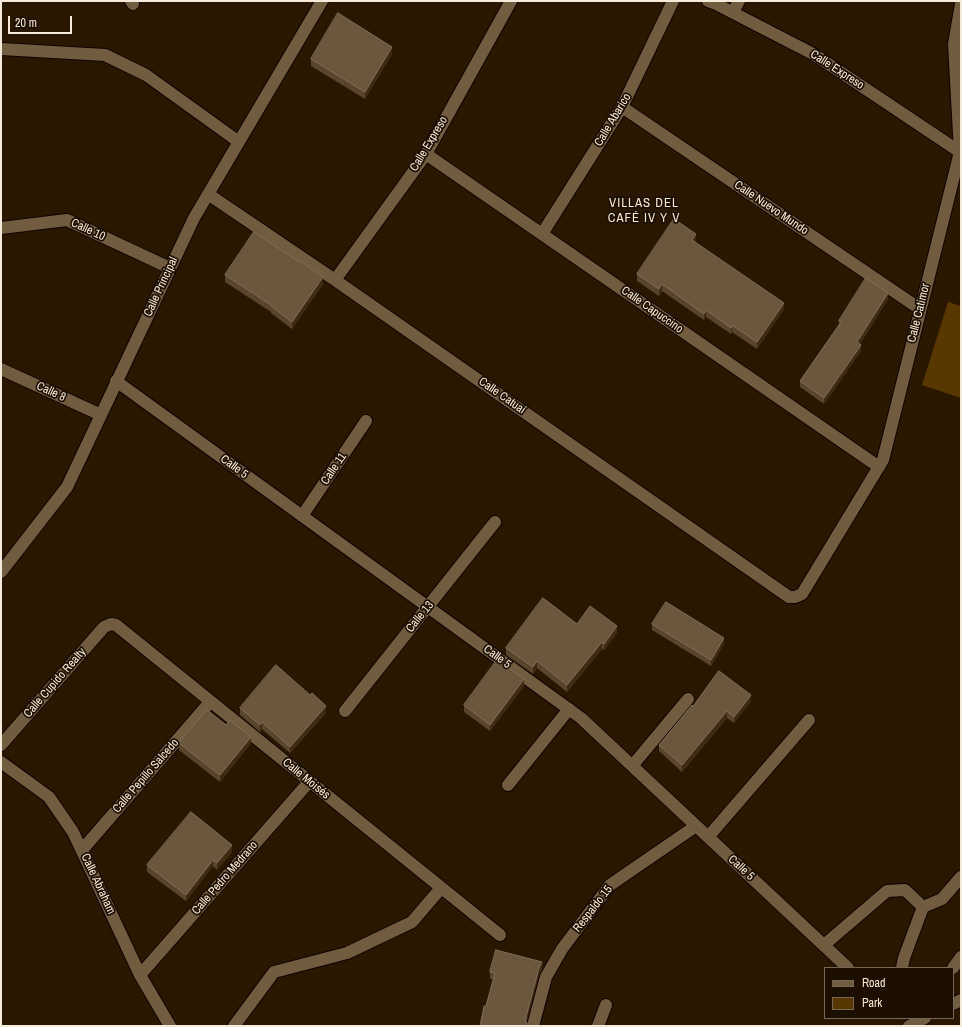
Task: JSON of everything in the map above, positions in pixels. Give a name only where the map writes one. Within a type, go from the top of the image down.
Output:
[{"type":"street","name":"Calle Principal","points":[[1,572],[67,487],[194,218],[322,1]]},
{"type":"street","name":"Calle Expreso","points":[[335,280],[426,154],[511,1]]},
{"type":"street","name":"Calle Abarico","points":[[542,234],[622,107],[673,1]]},
{"type":"street","name":"Calle Expreso","points":[[708,1],[733,12],[815,55],[960,152]]},
{"type":"street","points":[[733,12],[739,1]]},
{"type":"street","name":"Calle Catimor","points":[[796,597],[802,594],[883,460],[960,152],[954,44],[961,4]]},
{"type":"street","points":[[1,49],[105,55],[146,75],[239,142]]},
{"type":"street","name":"Calle Nuevo Mundo","points":[[622,107],[920,309]]},
{"type":"street","name":"Calle Capuccino","points":[[426,154],[879,467]]},
{"type":"street","name":"Calle Catuaí","points":[[208,194],[335,280],[789,597],[796,597]]},
{"type":"street","name":"Calle 10","points":[[1,228],[68,220],[170,268]]},
{"type":"street","name":"Calle 8","points":[[1,369],[101,415]]},
{"type":"street","name":"Calle 5","points":[[116,381],[581,718],[847,967]]},
{"type":"street","name":"Calle 11","points":[[302,516],[366,421]]},
{"type":"street","name":"Calle 13","points":[[345,711],[495,522]]},
{"type":"street","name":"Calle Moisés","points":[[111,624],[116,625],[500,935]]},
{"type":"street","name":"Calle Cupido Realty","points":[[1,745],[104,627],[111,624]]},
{"type":"street","points":[[632,766],[688,700]]},
{"type":"street","name":"Calle Pepillo Salcedo","points":[[82,850],[210,702]]},
{"type":"street","points":[[508,785],[569,709]]},
{"type":"street","points":[[708,837],[809,720]]},
{"type":"street","name":"Calle Abraham","points":[[1,762],[49,797],[73,832],[140,975],[170,1026]]},
{"type":"street","name":"Calle Pedro Medrano","points":[[140,975],[309,782]]},
{"type":"street","name":"Respaldo 15","points":[[533,1026],[546,978],[562,949],[610,885],[696,826]]},
{"type":"street","points":[[902,967],[904,958],[923,907],[942,900],[961,877]]},
{"type":"street","points":[[234,1026],[274,972],[347,953],[412,922],[441,888]]},
{"type":"street","points":[[824,946],[888,891],[905,890],[923,907]]},
{"type":"street","points":[[954,967],[961,957]]},
{"type":"street","points":[[598,1026],[606,1005]]},
{"type":"street","points":[[902,1019],[910,1026],[923,1019]]},
{"type":"green space","points":[[948,302],[961,306],[961,398],[922,385]]},
{"type":"building","points":[[338,13],[392,47],[365,92],[311,59]]},
{"type":"building","points":[[674,219],[696,234],[692,240],[784,303],[757,342],[732,325],[731,328],[706,310],[704,314],[662,284],[659,289],[637,274]]},
{"type":"building","points":[[254,232],[323,277],[292,322],[271,305],[225,275]]},
{"type":"building","points":[[866,278],[888,293],[857,342],[861,345],[824,398],[800,381],[841,322],[839,321]]},
{"type":"building","points":[[543,598],[577,624],[590,606],[617,626],[604,644],[602,642],[567,685],[537,661],[533,667],[506,648]]},
{"type":"building","points":[[666,602],[724,638],[711,660],[652,624]]},
{"type":"building","points":[[497,660],[524,679],[490,725],[464,705]]},
{"type":"building","points":[[276,665],[310,695],[312,693],[326,706],[290,747],[262,722],[260,725],[240,708]]},
{"type":"building","points":[[719,671],[751,695],[734,717],[727,711],[682,765],[659,745],[692,705],[693,706]]},
{"type":"building","points":[[207,710],[226,725],[230,720],[251,737],[220,775],[179,743]]},
{"type":"building","points":[[191,812],[232,845],[217,863],[213,860],[186,895],[147,865]]},
{"type":"building","points":[[496,950],[542,962],[539,968],[526,1017],[526,1022],[529,1026],[480,1026],[484,1006],[486,1006],[495,973],[490,972]]},
{"type":"district","name":"VILLAS DEL CAFÉ IV Y V","points":[[644,212]]}]
